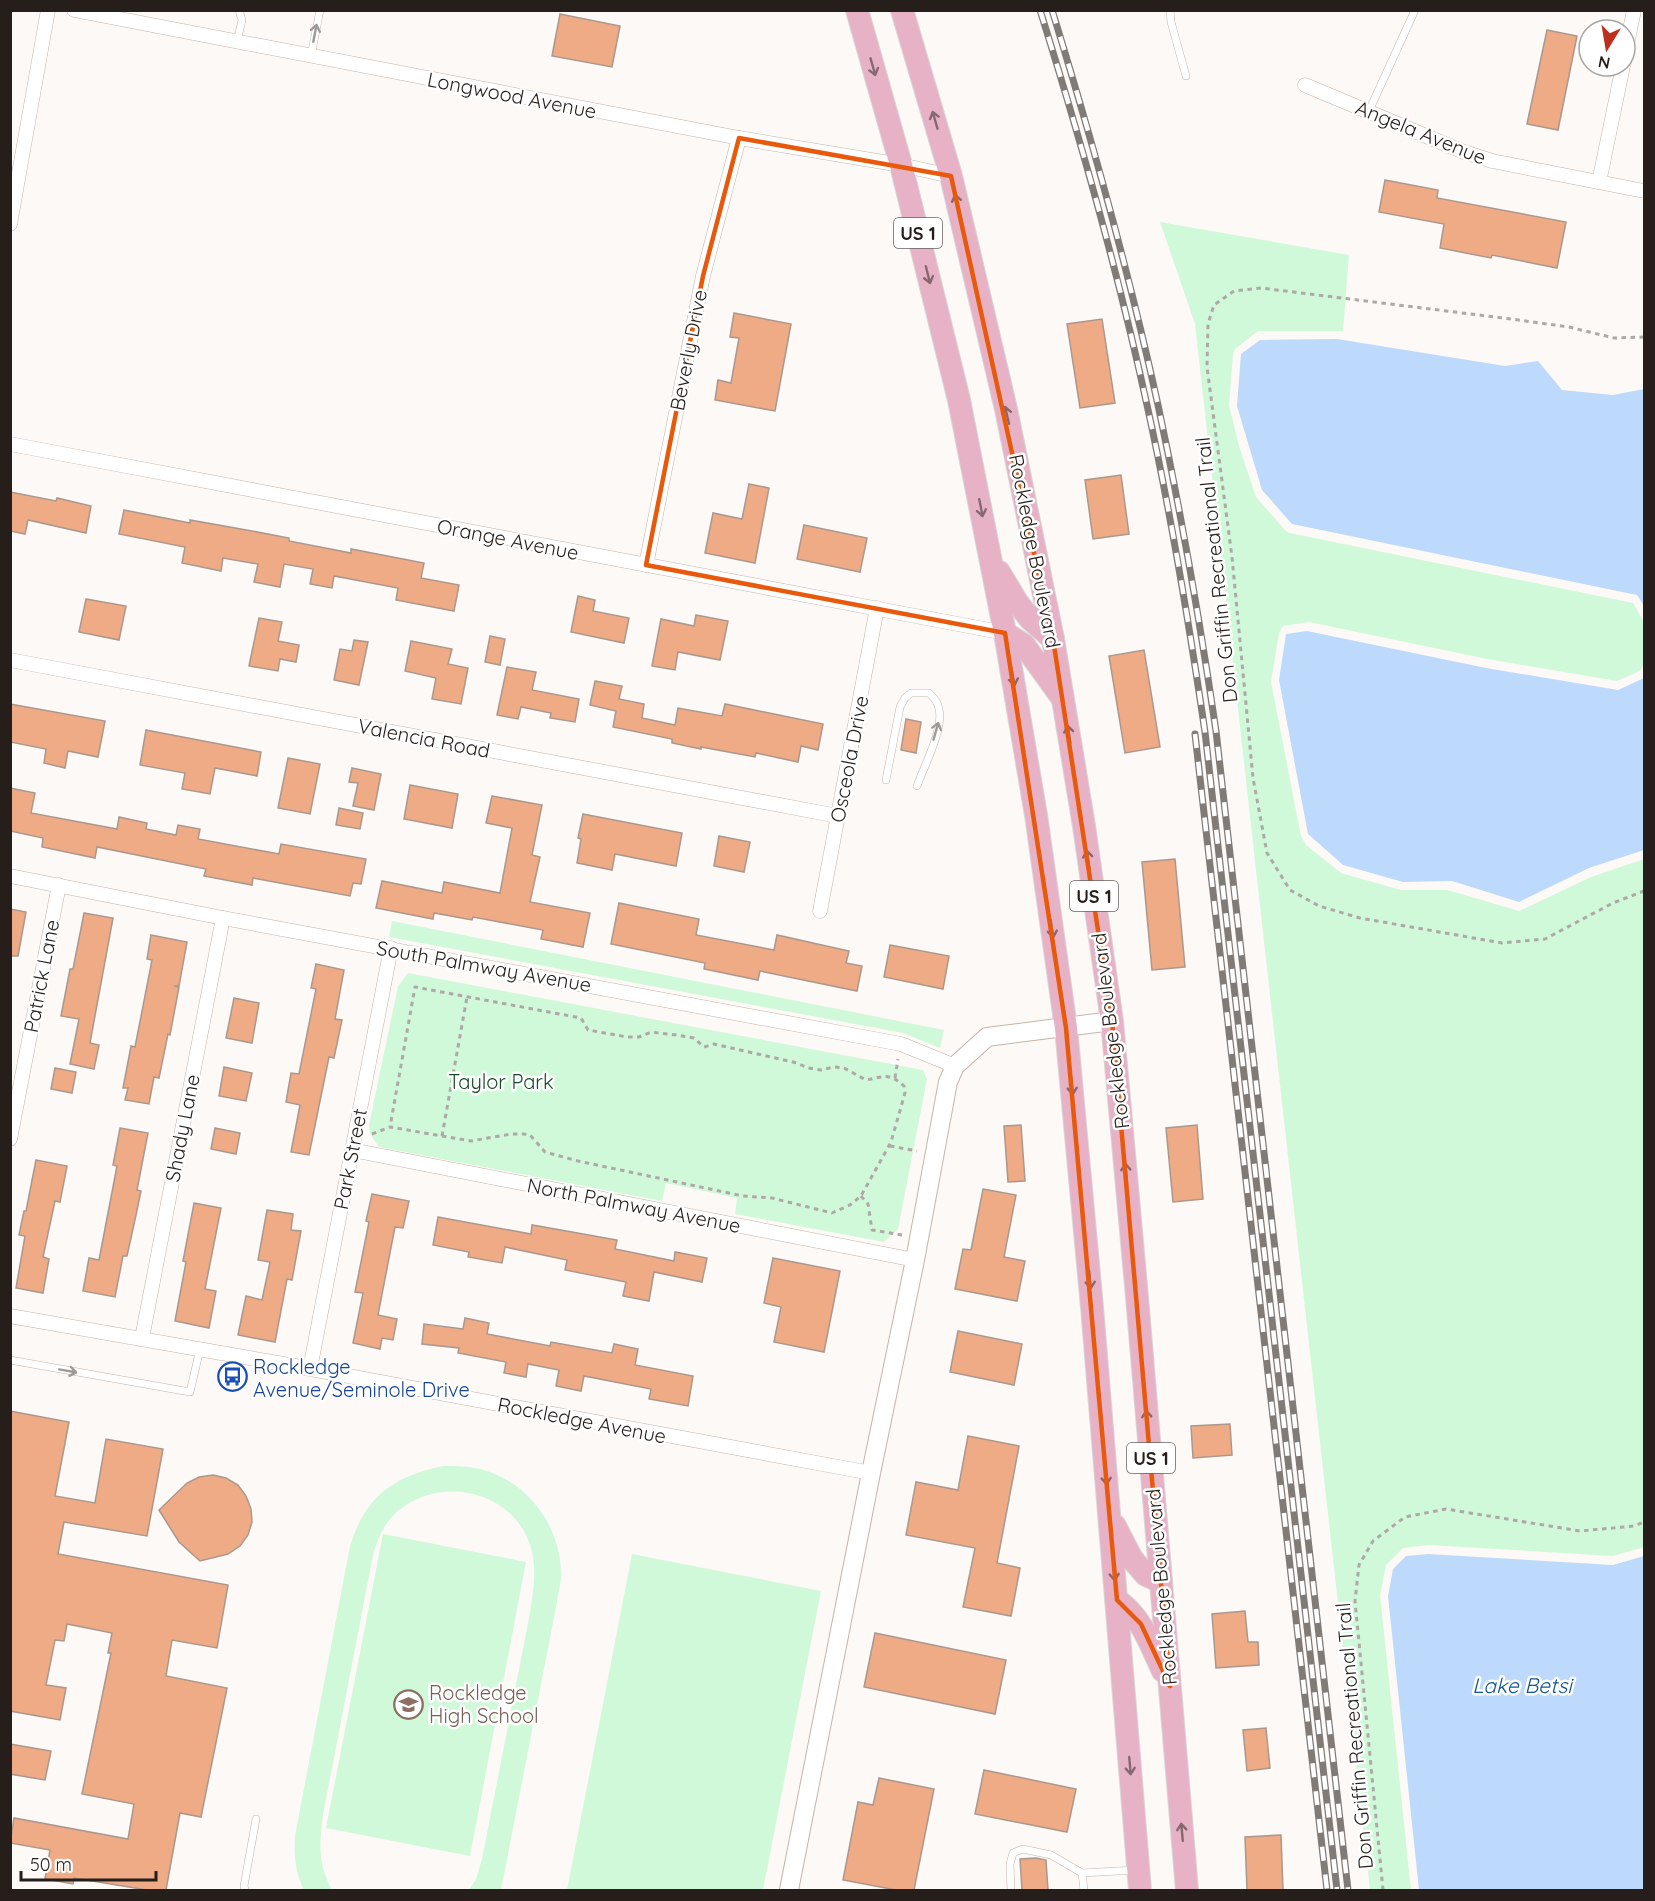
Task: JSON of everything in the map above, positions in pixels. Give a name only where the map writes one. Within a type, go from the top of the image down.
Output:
[{"type":"main road","name":"US 1","points":[[857,10],[901,165],[959,400],[1005,633],[1036,814],[1066,1028],[1140,1880]]},
{"type":"main road","name":"Rockledge Boulevard","points":[[902,10],[951,176],[1008,418],[1053,639],[1084,826],[1112,1021],[1187,1890]]},
{"type":"main road","points":[[991,558],[1030,619],[1053,639]]},
{"type":"main road","points":[[1005,633],[1024,645],[1063,699]]},
{"type":"main road","points":[[1109,1514],[1132,1559],[1146,1575],[1161,1582]]},
{"type":"main road","points":[[1117,1600],[1129,1609],[1141,1624],[1170,1686]]},
{"type":"street","points":[[10,224],[48,10]]},
{"type":"street","name":"Longwood Avenue","points":[[74,10],[739,138],[901,165],[951,176]]},
{"type":"street","points":[[1599,182],[1621,78]]},
{"type":"street","name":"Angela Avenue","points":[[1305,85],[1464,152],[1492,161],[1644,191]]},
{"type":"street","name":"Beverly Drive","points":[[646,565],[703,276],[739,138]]},
{"type":"street","name":"Orange Avenue","points":[[10,444],[1005,633]]},
{"type":"street","name":"Osceola Drive","points":[[820,911],[877,608]]},
{"type":"street","name":"Valencia Road","points":[[10,660],[838,816]]},
{"type":"street","name":"South Palmway Avenue","points":[[10,876],[223,918],[901,1044],[951,1074]]},
{"type":"street","name":"Patrick Lane","points":[[10,1139],[59,885]]},
{"type":"street","name":"Shady Lane","points":[[142,1338],[223,918]]},
{"type":"street","name":"Park Street","points":[[310,1369],[391,948]]},
{"type":"street","points":[[789,1890],[951,1074],[987,1037],[1112,1021]]},
{"type":"street","name":"North Palmway Avenue","points":[[352,1150],[915,1260]]},
{"type":"street","name":"Rockledge Avenue","points":[[11,1319],[142,1338],[871,1473]]},
{"type":"lane","points":[[237,42],[242,20],[239,10]]},
{"type":"lane","points":[[311,56],[320,10]]},
{"type":"lane","points":[[1170,10],[1171,22],[1186,76]]},
{"type":"lane","points":[[1369,111],[1415,10]]},
{"type":"lane","points":[[886,780],[900,707],[910,693],[929,693],[937,702],[940,711],[939,727],[917,786]]},
{"type":"lane","points":[[10,1360],[190,1392],[200,1349]]},
{"type":"lane","points":[[245,1890],[256,1819]]},
{"type":"lane","points":[[1011,1890],[1010,1864],[1013,1853],[1023,1849],[1051,1855],[1082,1873],[1140,1880]]},
{"type":"lane","points":[[1082,1873],[1084,1890]]},
{"type":"path","name":"Don Griffin Recreational Trail","points":[[1644,337],[1614,338],[1569,327],[1261,288],[1234,291],[1214,305],[1208,324],[1207,367],[1232,558],[1253,778],[1267,853],[1290,890],[1319,906],[1360,918],[1502,943],[1545,939],[1613,903],[1644,891]]},
{"type":"path","points":[[370,1134],[390,1127],[471,1141],[530,1135],[545,1152],[567,1158],[743,1196],[772,1198],[832,1213],[850,1205],[861,1196],[890,1146],[905,1092],[904,1086],[893,1077],[885,1076],[866,1080],[844,1068],[834,1067],[821,1070],[808,1068],[797,1063],[714,1044],[704,1047],[694,1038],[676,1035],[651,1032],[639,1037],[627,1037],[588,1030],[581,1018],[415,987],[390,1127]]},
{"type":"path","points":[[442,1136],[467,997]]},
{"type":"path","points":[[890,1146],[917,1151]]},
{"type":"path","points":[[861,1196],[868,1204],[872,1230],[902,1235]]},
{"type":"path","name":"Don Griffin Recreational Trail","points":[[1383,1890],[1355,1601],[1359,1564],[1373,1541],[1405,1517],[1446,1509],[1580,1531],[1634,1526],[1644,1522]]},
{"type":"highlighted area","points":[[739,138],[951,176],[1053,639],[1112,1021],[1170,1686],[1141,1624],[1117,1600],[1066,1028],[1005,633],[646,565],[703,276]]},
{"type":"green space","points":[[1160,222],[1349,255],[1343,331],[1258,331],[1235,349],[1233,354],[1229,405],[1239,446],[1256,497],[1286,531],[1633,603],[1644,622],[1644,664],[1640,671],[1617,681],[1487,659],[1309,622],[1283,626],[1279,633],[1271,682],[1301,836],[1306,845],[1341,873],[1401,890],[1447,890],[1519,911],[1591,877],[1644,859],[1644,1547],[1613,1556],[1429,1545],[1403,1548],[1386,1565],[1380,1595],[1411,1890],[1370,1890],[1195,324]]},
{"type":"green space","points":[[392,921],[944,1030],[940,1048],[903,1033],[389,937]]},
{"type":"green space","name":"Taylor Park","points":[[408,973],[923,1070],[927,1079],[898,1229],[884,1242],[735,1214],[737,1198],[666,1183],[662,1201],[379,1147],[370,1134],[369,1125],[398,986]]},
{"type":"green space","points":[[443,1466],[480,1469],[514,1484],[540,1510],[556,1542],[560,1560],[560,1585],[501,1890],[469,1890],[476,1879],[482,1859],[529,1618],[534,1563],[530,1545],[521,1526],[508,1511],[473,1494],[453,1491],[434,1493],[415,1500],[398,1511],[385,1526],[377,1543],[323,1815],[321,1854],[327,1881],[332,1890],[304,1890],[296,1864],[295,1836],[350,1546],[364,1514],[383,1491],[409,1476]]},
{"type":"green space","points":[[383,1534],[526,1562],[470,1856],[326,1828]]},
{"type":"green space","points":[[632,1554],[821,1591],[763,1890],[567,1890]]},
{"type":"water","points":[[1337,339],[1505,366],[1538,361],[1562,390],[1613,395],[1644,389],[1644,606],[1637,595],[1292,524],[1262,490],[1237,406],[1241,354],[1260,340]]},
{"type":"water","points":[[1307,631],[1486,668],[1618,690],[1644,678],[1644,850],[1589,868],[1519,902],[1452,881],[1403,882],[1343,865],[1308,834],[1279,680],[1286,634]]},
{"type":"water","name":"Lake Betsi","points":[[1428,1554],[1613,1565],[1644,1556],[1644,1890],[1419,1890],[1388,1596],[1393,1569],[1406,1556]]},
{"type":"building","points":[[560,14],[620,26],[612,67],[552,56]]},
{"type":"building","points":[[1547,30],[1577,36],[1558,130],[1527,124]]},
{"type":"building","points":[[1385,180],[1438,190],[1437,198],[1566,222],[1557,268],[1492,255],[1491,258],[1440,248],[1444,224],[1379,212]]},
{"type":"building","points":[[734,313],[791,324],[775,411],[715,400],[718,380],[731,383],[739,338],[730,337]]},
{"type":"building","points":[[1102,319],[1115,403],[1080,408],[1067,324]]},
{"type":"building","points":[[1121,475],[1129,534],[1093,539],[1085,480]]},
{"type":"building","points":[[749,484],[769,488],[755,563],[705,553],[713,513],[742,519]]},
{"type":"building","points":[[10,492],[56,501],[57,498],[91,506],[86,533],[28,520],[25,534],[10,531]]},
{"type":"building","points":[[124,510],[289,538],[289,541],[351,553],[351,549],[424,563],[421,578],[459,585],[454,611],[396,600],[398,588],[334,576],[332,588],[310,584],[313,569],[284,564],[280,587],[254,582],[258,564],[223,558],[221,571],[182,563],[185,547],[119,534]]},
{"type":"building","points":[[804,525],[867,538],[860,572],[797,559]]},
{"type":"building","points":[[578,596],[595,600],[593,611],[629,618],[624,643],[571,632]]},
{"type":"building","points":[[86,599],[126,606],[119,640],[79,632]]},
{"type":"building","points":[[696,615],[728,621],[720,660],[678,652],[675,670],[652,666],[661,619],[694,626]]},
{"type":"building","points":[[259,618],[282,622],[278,641],[299,645],[296,662],[280,659],[278,671],[249,666]]},
{"type":"building","points":[[490,636],[505,639],[500,665],[485,662]]},
{"type":"building","points":[[354,640],[368,642],[359,685],[334,680],[340,649],[352,651]]},
{"type":"building","points":[[411,641],[452,649],[448,664],[468,668],[461,704],[432,699],[436,678],[405,671]]},
{"type":"building","points":[[1144,650],[1160,747],[1125,753],[1109,656]]},
{"type":"building","points":[[507,667],[536,672],[532,690],[579,699],[575,722],[550,718],[551,713],[521,707],[518,719],[497,715]]},
{"type":"building","points":[[595,681],[622,686],[619,699],[644,704],[642,718],[675,725],[678,708],[722,716],[725,704],[823,724],[818,750],[801,746],[798,762],[756,753],[755,757],[701,747],[701,749],[672,743],[672,739],[613,727],[616,711],[590,705]]},
{"type":"building","points":[[10,704],[105,721],[98,757],[68,751],[65,768],[44,763],[46,749],[10,742]]},
{"type":"building","points":[[906,719],[921,722],[916,753],[901,750]]},
{"type":"building","points":[[146,730],[261,752],[257,776],[215,768],[210,794],[182,789],[185,773],[140,765]]},
{"type":"building","points":[[288,758],[320,764],[310,814],[278,808]]},
{"type":"building","points":[[352,768],[381,774],[374,810],[353,806],[358,783],[349,782]]},
{"type":"building","points":[[410,785],[458,794],[452,828],[404,819]]},
{"type":"building","points":[[10,788],[35,793],[31,813],[117,829],[119,817],[147,823],[146,829],[176,835],[178,825],[200,829],[198,839],[279,854],[281,844],[366,859],[361,884],[353,883],[350,896],[253,878],[252,885],[204,876],[206,869],[97,847],[95,858],[42,847],[43,838],[10,831]]},
{"type":"building","points":[[492,796],[542,805],[532,855],[540,857],[530,902],[590,913],[583,947],[541,939],[543,930],[473,917],[472,920],[434,913],[433,919],[376,908],[382,881],[442,893],[444,882],[500,893],[512,828],[486,823]]},
{"type":"building","points":[[339,808],[363,813],[360,829],[336,825]]},
{"type":"building","points":[[583,814],[682,833],[676,866],[615,854],[612,870],[577,863],[581,839],[578,838]]},
{"type":"building","points":[[719,836],[750,842],[744,872],[714,866]]},
{"type":"building","points":[[1175,859],[1185,967],[1152,970],[1142,862]]},
{"type":"building","points":[[619,903],[699,919],[696,935],[774,950],[777,935],[849,951],[846,963],[862,966],[857,991],[760,971],[758,980],[704,969],[705,963],[611,944]]},
{"type":"building","points":[[10,909],[26,912],[18,956],[10,956]]},
{"type":"building","points":[[84,913],[113,918],[90,1043],[99,1045],[94,1069],[70,1064],[79,1019],[61,1016]]},
{"type":"building","points":[[151,935],[187,942],[179,986],[174,986],[179,987],[170,1035],[168,1034],[159,1078],[154,1077],[149,1104],[125,1100],[128,1088],[123,1088],[131,1046],[135,1047],[152,960],[147,959]]},
{"type":"building","points":[[890,945],[949,956],[943,989],[884,977]]},
{"type":"building","points":[[316,964],[344,970],[335,1019],[342,1020],[334,1058],[329,1057],[309,1155],[291,1152],[300,1105],[286,1102],[291,1073],[299,1074],[316,989],[311,988]]},
{"type":"building","points":[[234,998],[259,1003],[252,1043],[226,1038]]},
{"type":"building","points":[[224,1067],[252,1073],[246,1101],[219,1096]]},
{"type":"building","points":[[55,1068],[76,1072],[72,1093],[51,1089]]},
{"type":"building","points":[[1021,1125],[1025,1181],[1008,1182],[1004,1126]]},
{"type":"building","points":[[1197,1125],[1203,1199],[1173,1202],[1166,1128]]},
{"type":"building","points":[[120,1128],[148,1133],[137,1190],[141,1191],[127,1256],[123,1256],[115,1297],[83,1291],[89,1258],[99,1260],[117,1166],[113,1165]]},
{"type":"building","points":[[215,1128],[240,1133],[236,1154],[211,1149]]},
{"type":"building","points":[[36,1160],[67,1166],[60,1202],[55,1201],[43,1257],[49,1259],[43,1293],[16,1288],[25,1236],[19,1235]]},
{"type":"building","points":[[983,1189],[1016,1195],[1004,1257],[1025,1261],[1017,1301],[955,1289],[963,1249],[971,1250]]},
{"type":"building","points":[[372,1194],[409,1201],[403,1228],[395,1227],[378,1315],[397,1319],[393,1340],[382,1338],[380,1349],[353,1343],[363,1293],[355,1292],[369,1222],[366,1221]]},
{"type":"building","points":[[194,1203],[221,1208],[205,1289],[216,1291],[209,1328],[175,1321]]},
{"type":"building","points":[[267,1210],[293,1214],[291,1230],[301,1231],[292,1280],[287,1279],[275,1342],[238,1335],[246,1296],[262,1300],[270,1262],[258,1260]]},
{"type":"building","points":[[438,1217],[531,1234],[532,1225],[617,1240],[615,1249],[674,1261],[675,1252],[707,1258],[702,1282],[654,1272],[649,1301],[623,1296],[626,1282],[565,1270],[567,1260],[505,1247],[502,1263],[468,1257],[469,1252],[433,1245]]},
{"type":"building","points":[[773,1258],[840,1271],[824,1352],[774,1342],[781,1307],[764,1303]]},
{"type":"building","points":[[465,1318],[489,1323],[487,1334],[550,1346],[551,1342],[612,1353],[614,1344],[638,1349],[635,1365],[693,1376],[688,1406],[649,1399],[651,1389],[584,1376],[581,1391],[556,1386],[559,1370],[528,1364],[526,1377],[504,1373],[506,1362],[458,1353],[459,1348],[422,1344],[424,1324],[463,1329]]},
{"type":"building","points":[[958,1331],[1022,1344],[1014,1385],[950,1372]]},
{"type":"building","points":[[10,1411],[69,1422],[55,1496],[95,1503],[106,1439],[163,1449],[147,1536],[64,1522],[58,1554],[228,1585],[217,1648],[172,1640],[166,1676],[227,1688],[201,1817],[180,1813],[166,1890],[147,1890],[74,1878],[73,1884],[45,1879],[50,1850],[10,1843],[14,1818],[128,1839],[134,1804],[82,1794],[111,1653],[108,1653],[112,1633],[67,1624],[64,1641],[55,1640],[46,1685],[66,1688],[60,1720],[10,1711]]},
{"type":"building","points":[[1230,1424],[1232,1455],[1193,1458],[1191,1426]]},
{"type":"building","points":[[968,1436],[1019,1446],[997,1563],[1020,1568],[1011,1616],[963,1607],[975,1548],[906,1535],[916,1482],[958,1490]]},
{"type":"building","points":[[213,1475],[226,1478],[238,1485],[251,1509],[252,1522],[248,1535],[240,1546],[228,1554],[200,1561],[179,1542],[159,1510],[187,1483],[199,1477]]},
{"type":"building","points":[[1245,1611],[1248,1642],[1258,1642],[1259,1665],[1216,1668],[1212,1614]]},
{"type":"building","points":[[875,1633],[1006,1660],[995,1714],[864,1687]]},
{"type":"building","points":[[1266,1728],[1270,1768],[1247,1771],[1243,1730]]},
{"type":"building","points":[[10,1744],[51,1751],[45,1780],[10,1774]]},
{"type":"building","points":[[984,1770],[1076,1789],[1067,1832],[975,1814]]},
{"type":"building","points":[[879,1778],[934,1789],[914,1890],[896,1890],[843,1880],[858,1802],[873,1805]]},
{"type":"building","points":[[1281,1835],[1283,1890],[1247,1890],[1245,1837]]},
{"type":"building","points":[[1020,1859],[1046,1860],[1048,1890],[1022,1890]]},
{"type":"railway","points":[[1040,10],[1098,207],[1136,355],[1164,487],[1193,650],[1205,732],[1337,1890]]},
{"type":"railway","points":[[1052,10],[1109,206],[1147,355],[1190,567],[1216,731],[1348,1890]]},
{"type":"railway","points":[[1195,734],[1327,1890]]},
{"type":"place","name":"Rockledge Avenue/Seminole Drive","points":[[232,1377]]},
{"type":"place","name":"Rockledge High School","points":[[408,1704]]}]
